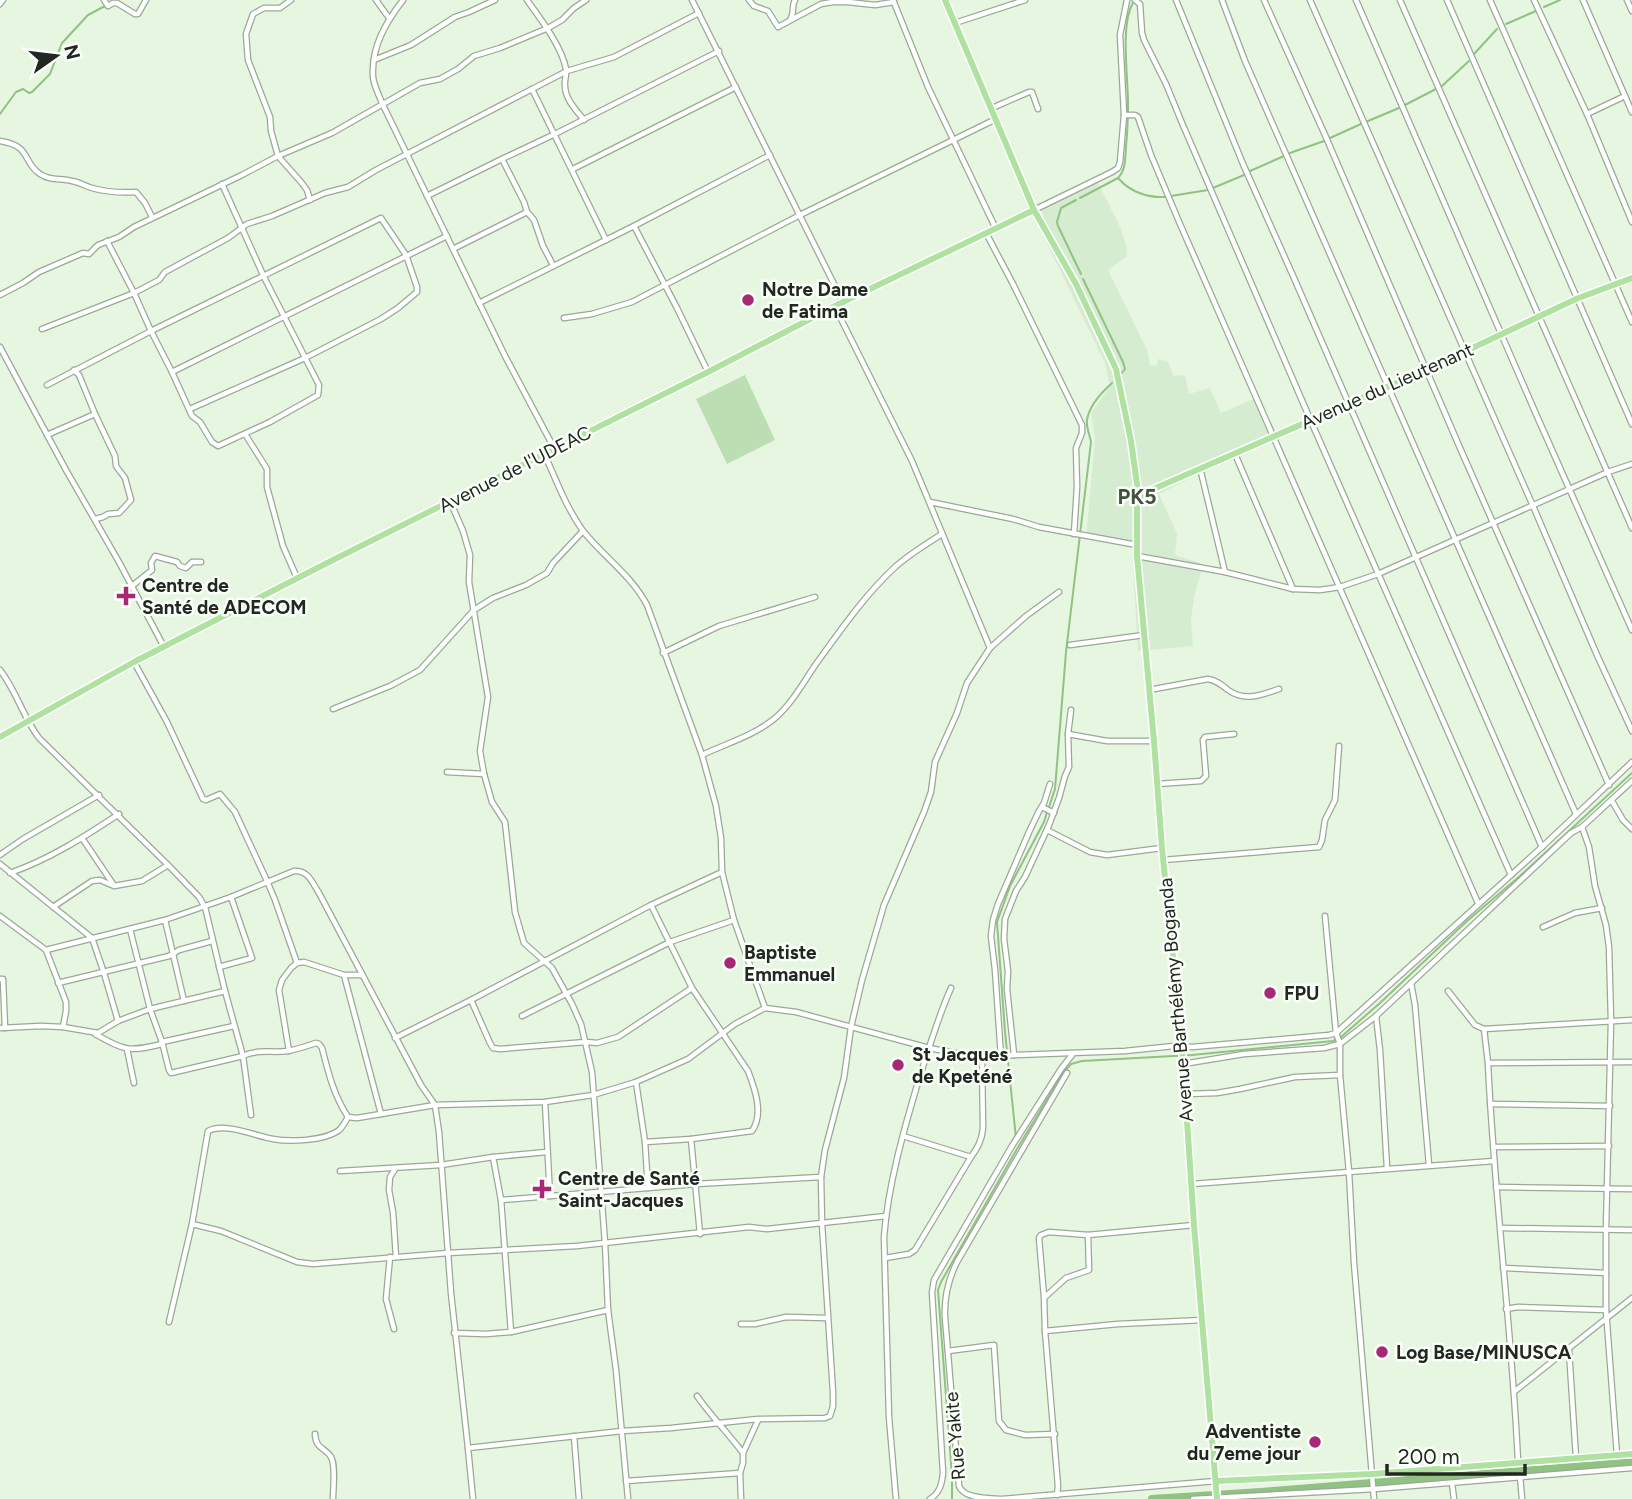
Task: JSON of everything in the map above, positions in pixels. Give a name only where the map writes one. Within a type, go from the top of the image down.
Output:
[{"type":"main road","points":[[945,0],[1034,210],[1076,284],[1116,369],[1140,493]]},
{"type":"main road","name":"Avenue de I'UDEAC","points":[[0,737],[134,662],[544,453],[1034,210]]},
{"type":"main road","name":"Avenue du Lieutenant","points":[[1140,493],[1426,370],[1576,299],[1632,278]]},
{"type":"main road","name":"Avenue Barthélémy Boganda","points":[[1140,493],[1142,499],[1137,501],[1137,556],[1182,1049],[1217,1498]]},
{"type":"main road","name":"Rue Yakite","points":[[1216,1484],[1632,1454]]},
{"type":"street","points":[[106,3],[117,3],[138,14],[146,0]]},
{"type":"street","points":[[291,0],[280,8],[264,8],[253,14],[246,34],[248,60],[270,117],[278,156],[307,190],[310,200]]},
{"type":"street","points":[[376,0],[389,18]]},
{"type":"street","points":[[403,0],[389,18],[374,60],[373,76],[382,103],[505,356],[554,448]]},
{"type":"street","points":[[374,60],[411,45],[455,17],[495,0]]},
{"type":"street","points":[[527,0],[548,28],[567,71],[567,97],[584,120]]},
{"type":"street","points":[[0,295],[23,284],[39,272],[83,253],[89,254],[98,245],[119,237],[152,217],[332,133],[420,83],[439,79],[458,69],[474,56],[548,28],[586,0]]},
{"type":"street","points":[[692,0],[844,302]]},
{"type":"street","points":[[749,0],[754,6],[768,11],[778,27],[821,4],[833,2],[875,5],[893,1],[928,86],[996,229]]},
{"type":"street","points":[[790,20],[795,0]]},
{"type":"street","points":[[954,23],[1025,0]]},
{"type":"street","points":[[1034,210],[1118,168],[1127,115],[1120,35],[1127,0]]},
{"type":"street","points":[[1136,0],[1140,4],[1144,40],[1174,101],[1310,419],[1511,875]]},
{"type":"street","points":[[1176,0],[1243,164],[1542,847]]},
{"type":"street","points":[[1222,0],[1245,61],[1576,814]]},
{"type":"street","points":[[1264,0],[1609,785]]},
{"type":"street","points":[[1310,0],[1632,731]]},
{"type":"street","points":[[1356,0],[1632,630]]},
{"type":"street","points":[[1400,0],[1632,528]]},
{"type":"street","points":[[1447,0],[1632,424]]},
{"type":"street","points":[[1490,0],[1632,321]]},
{"type":"street","points":[[1534,0],[1587,114],[1632,222]]},
{"type":"street","points":[[1583,0],[1632,112]]},
{"type":"street","points":[[1628,0],[1632,10]]},
{"type":"street","points":[[42,329],[134,293],[159,280],[164,272],[228,238],[247,224],[325,193],[348,187],[567,71],[614,57],[699,13]]},
{"type":"street","points":[[428,196],[719,51]]},
{"type":"street","points":[[573,169],[736,87]]},
{"type":"street","points":[[532,89],[607,240]]},
{"type":"street","points":[[992,108],[1032,92],[1038,109]]},
{"type":"street","points":[[1587,114],[1625,96]]},
{"type":"street","points":[[1127,115],[1138,117],[1180,223],[1478,903]]},
{"type":"street","points":[[564,318],[592,314],[632,302],[800,215],[996,119]]},
{"type":"street","points":[[0,141],[19,147],[37,172],[49,179],[72,181],[93,189],[136,192],[152,217]]},
{"type":"street","points":[[479,303],[770,155]]},
{"type":"street","points":[[502,159],[527,212],[534,220],[553,265]]},
{"type":"street","points":[[107,241],[192,416],[206,429],[215,445],[245,434],[318,395],[319,385],[264,277],[222,184]]},
{"type":"street","points":[[453,249],[527,212]]},
{"type":"street","points":[[47,385],[381,218],[406,255],[417,292],[392,313],[304,358],[190,410]]},
{"type":"street","points":[[634,226],[708,372]]},
{"type":"street","points":[[986,233],[1082,425],[1076,448],[1075,534]]},
{"type":"street","points":[[172,372],[447,236]]},
{"type":"street","points":[[835,307],[912,461],[990,648]]},
{"type":"street","points":[[0,347],[164,647]]},
{"type":"street","points":[[74,370],[79,375],[115,456],[116,466],[125,478],[131,500],[119,513],[95,519]]},
{"type":"street","points":[[47,435],[95,414]]},
{"type":"street","points":[[245,434],[267,469],[267,487],[283,546],[297,579]]},
{"type":"street","points":[[544,453],[567,506],[583,531],[629,578],[647,605],[702,755],[716,806],[722,872],[734,920],[765,1008]]},
{"type":"street","points":[[1235,454],[1293,589]]},
{"type":"street","points":[[1137,556],[1225,572],[1293,589],[1320,590],[1340,587],[1378,574],[1608,472],[1632,464]]},
{"type":"street","points":[[1200,468],[1225,572]]},
{"type":"street","points":[[450,501],[470,555],[469,582],[488,697],[480,751],[492,802],[505,822],[515,912],[522,938],[527,946],[552,968],[581,1024],[593,1072],[608,1310],[628,1499]]},
{"type":"street","points":[[930,502],[1137,545]]},
{"type":"street","points":[[333,709],[390,686],[420,670],[474,610],[493,598],[547,573],[583,531]]},
{"type":"street","points":[[702,755],[776,718],[857,609],[883,579],[918,549],[942,534]]},
{"type":"street","points":[[132,586],[152,570],[155,556],[177,562],[186,568],[192,562],[201,562]]},
{"type":"street","points":[[468,1448],[622,1431],[758,1419],[830,1416],[833,1406],[821,1177],[825,1150],[844,1078],[851,1027],[862,980],[884,905],[924,812],[931,792],[935,762],[967,683],[990,648],[1026,616],[1059,592]]},
{"type":"street","points":[[663,653],[719,626],[814,597]]},
{"type":"street","points":[[1070,645],[1144,635]]},
{"type":"street","points":[[134,662],[167,722],[202,799],[222,795],[235,812],[275,900],[297,963]]},
{"type":"street","points":[[0,670],[39,738],[119,814],[199,897],[205,907],[243,1056],[251,1115]]},
{"type":"street","points":[[1149,690],[1208,679],[1243,697],[1254,697],[1279,689]]},
{"type":"street","points":[[1013,1055],[1007,996],[1005,919],[1054,813],[1069,767],[1068,734],[1071,710]]},
{"type":"street","points":[[1068,734],[1107,740],[1154,741]]},
{"type":"street","points":[[1157,784],[1201,781],[1206,776],[1205,737],[1234,734]]},
{"type":"street","points":[[1163,860],[1319,847],[1325,820],[1335,800],[1339,746]]},
{"type":"street","points":[[130,929],[150,1009],[171,1073],[251,1052],[289,1051],[316,1043],[322,1048],[341,1108],[348,1117],[357,1118],[435,1105],[545,1102],[593,1095],[636,1082],[688,1059],[735,1024],[765,1008],[796,1012],[929,1048],[982,1058],[1182,1049],[1304,1038],[1336,1033],[1632,762]]},
{"type":"street","points":[[447,772],[484,774]]},
{"type":"street","points":[[1183,1062],[1324,1048],[1340,1044],[1376,1016],[1572,833],[1632,781]]},
{"type":"street","points":[[1002,1056],[991,936],[993,920],[1050,784]]},
{"type":"street","points":[[0,855],[23,838],[99,795]]},
{"type":"street","points":[[1612,801],[1632,830]]},
{"type":"street","points":[[1042,807],[1054,813]]},
{"type":"street","points":[[10,873],[64,849],[119,814]]},
{"type":"street","points":[[1582,827],[1589,847],[1609,947],[1611,1021],[1606,1310],[1617,1455]]},
{"type":"street","points":[[1046,830],[1090,852],[1107,855],[1162,848]]},
{"type":"street","points":[[82,838],[114,886]]},
{"type":"street","points":[[0,864],[92,938],[118,1021]]},
{"type":"street","points":[[53,907],[92,881],[100,880],[114,886],[142,881],[169,865]]},
{"type":"street","points":[[46,950],[165,920],[294,871],[306,873],[421,1085],[435,1105],[454,1333],[472,1499]]},
{"type":"street","points":[[396,1038],[651,905],[722,872]]},
{"type":"street","points":[[219,967],[252,958],[231,897]]},
{"type":"street","points":[[645,1142],[752,1131],[756,1126],[757,1104],[754,1085],[748,1071],[692,988],[651,905]]},
{"type":"street","points":[[1543,927],[1575,913],[1602,908]]},
{"type":"street","points":[[0,916],[46,950],[66,1002],[63,1027]]},
{"type":"street","points":[[1325,916],[1336,1033],[1340,1044],[1354,1263],[1374,1499]]},
{"type":"street","points":[[165,920],[184,1001]]},
{"type":"street","points":[[522,1016],[670,942],[734,920]]},
{"type":"street","points":[[58,984],[169,956],[179,950],[213,941]]},
{"type":"street","points":[[289,1051],[279,990],[282,980],[297,963],[309,963],[344,975],[363,975]]},
{"type":"street","points":[[344,975],[381,1114]]},
{"type":"street","points":[[0,979],[3,979],[3,1028],[63,1027],[95,1033],[127,1049],[139,1050],[234,1026]]},
{"type":"street","points":[[1411,982],[1429,1165]]},
{"type":"street","points":[[471,1000],[489,1043],[500,1049],[597,1043],[618,1037],[692,988]]},
{"type":"street","points":[[896,1499],[889,1417],[886,1216],[903,1136],[937,1020],[951,988]]},
{"type":"street","points":[[95,1033],[150,1009],[225,991]]},
{"type":"street","points":[[1448,992],[1475,1025],[1484,1029],[1632,1020]]},
{"type":"street","points":[[1376,1016],[1387,1168]]},
{"type":"street","points":[[1484,1029],[1515,1392],[1518,1462]]},
{"type":"street","points":[[127,1049],[134,1083]]},
{"type":"street","points":[[930,1499],[942,1484],[943,1473],[932,1292],[934,1280],[1012,1146],[1072,1054]]},
{"type":"street","points":[[885,1258],[909,1254],[915,1250],[979,1146],[982,1138],[982,1058]]},
{"type":"street","points":[[1488,1063],[1632,1062]]},
{"type":"street","name":"Rue Yakite","points":[[1067,1073],[947,1283],[944,1305],[960,1492],[970,1497],[1002,1499],[1216,1484]]},
{"type":"street","points":[[1185,1094],[1217,1093],[1295,1077],[1340,1075]]},
{"type":"street","points":[[636,1082],[645,1142],[648,1188]]},
{"type":"street","points":[[545,1102],[550,1196]]},
{"type":"street","points":[[1490,1104],[1610,1106]]},
{"type":"street","points":[[169,1322],[192,1224],[208,1131],[227,1129],[276,1140],[308,1140],[339,1130],[348,1117]]},
{"type":"street","points":[[903,1136],[971,1157]]},
{"type":"street","points":[[691,1139],[700,1234]]},
{"type":"street","points":[[1494,1147],[1609,1146]]},
{"type":"street","points":[[340,1171],[441,1165],[547,1152]]},
{"type":"street","points":[[493,1157],[501,1200],[511,1332]]},
{"type":"street","points":[[1192,1184],[1494,1161]]},
{"type":"street","points":[[394,1329],[386,1298],[393,1257],[390,1177],[396,1168]]},
{"type":"street","points":[[501,1200],[821,1177]]},
{"type":"street","points":[[1496,1187],[1632,1189]]},
{"type":"street","points":[[192,1224],[221,1231],[297,1262],[313,1264],[578,1246],[749,1227],[767,1229],[886,1216]]},
{"type":"street","points":[[1057,1495],[1041,1235],[1049,1232],[1088,1236],[1194,1225]]},
{"type":"street","points":[[1501,1228],[1632,1230]]},
{"type":"street","points":[[1044,1297],[1066,1278],[1089,1270],[1088,1236]]},
{"type":"street","points":[[1503,1268],[1606,1273]]},
{"type":"street","points":[[1515,1392],[1632,1298]]},
{"type":"street","points":[[1506,1309],[1518,1307],[1606,1310]]},
{"type":"street","points":[[454,1333],[511,1332],[608,1310]]},
{"type":"street","points":[[741,1324],[755,1324],[786,1317],[827,1318]]},
{"type":"street","points":[[1045,1331],[1203,1320]]},
{"type":"street","points":[[948,1351],[993,1345],[999,1421],[1006,1430],[1025,1435],[1055,1434]]},
{"type":"street","points":[[1569,1350],[1576,1458]]},
{"type":"street","points":[[697,1396],[711,1417],[743,1453]]},
{"type":"street","points":[[741,1499],[740,1473],[743,1453],[758,1419]]},
{"type":"street","points":[[315,1434],[315,1441],[330,1455],[334,1463],[333,1499]]},
{"type":"street","points":[[573,1436],[579,1499]]},
{"type":"street","points":[[1193,1499],[1374,1489],[1632,1468]]},
{"type":"street","points":[[626,1481],[740,1473]]},
{"type":"street","points":[[1520,1476],[1522,1499]]},
{"type":"street","points":[[1452,1483],[1454,1499]]},
{"type":"shaded area","points":[[1096,179],[1121,229],[1127,249],[1126,257],[1108,270],[1147,350],[1150,365],[1157,366],[1158,359],[1168,362],[1174,376],[1185,375],[1189,394],[1210,388],[1221,413],[1258,397],[1277,440],[1159,494],[1177,534],[1175,555],[1203,564],[1191,620],[1193,646],[1138,651],[1132,547],[1086,538],[1095,438],[1091,413],[1110,386],[1105,363],[1043,235],[1042,208]]},
{"type":"green space","points":[[745,375],[775,440],[727,464],[696,399]]},
{"type":"waterway","points":[[1544,7],[1560,0]]},
{"type":"waterway","points":[[1080,198],[1118,178],[1124,168],[1128,114],[1126,38],[1129,11],[1134,1]]},
{"type":"waterway","points":[[0,114],[16,92],[23,89],[32,92],[50,74],[62,43],[88,15],[107,5]]},
{"type":"waterway","points":[[1506,24],[1536,11]]},
{"type":"waterway","points":[[1474,54],[1497,29]]},
{"type":"waterway","points":[[1442,86],[1469,61]]},
{"type":"waterway","points":[[1405,105],[1436,89]]},
{"type":"waterway","points":[[1368,121],[1399,108]]},
{"type":"waterway","points":[[1330,138],[1361,124]]},
{"type":"waterway","points":[[1290,153],[1324,141]]},
{"type":"waterway","points":[[1250,171],[1284,156]]},
{"type":"waterway","points":[[1213,188],[1244,175]]},
{"type":"waterway","points":[[1119,179],[1140,193],[1165,197]]},
{"type":"waterway","points":[[1171,196],[1208,190]]},
{"type":"waterway","points":[[1076,200],[1061,208],[1057,222],[1081,274]]},
{"type":"waterway","points":[[1083,279],[1123,362],[1125,369],[1121,374]]},
{"type":"waterway","points":[[1049,807],[1055,789],[1066,652],[1091,442],[1087,420],[1093,405],[1112,383]]},
{"type":"waterway","points":[[952,1499],[938,1290],[1017,1149],[1071,1064],[1333,1041],[1341,1037],[1632,773]]},
{"type":"waterway","points":[[1016,1138],[997,922],[1010,886],[1047,812]]},
{"type":"waterway","points":[[1152,1499],[1632,1462]]},
{"type":"place","name":"Notre Dame de Fatima","points":[[748,300]]},
{"type":"place","name":"Centre de Santé de ADECOM","points":[[126,596]]},
{"type":"place","name":"Baptiste Emmanuel","points":[[730,963]]},
{"type":"place","name":"FPU","points":[[1270,993]]},
{"type":"place","name":"St Jacques de Kpeténé","points":[[898,1065]]},
{"type":"place","name":"Centre de Santé Saint-Jacques","points":[[542,1189]]},
{"type":"place","name":"Log Base/MINUSCA","points":[[1382,1352]]},
{"type":"place","name":"Adventiste du 7eme jour","points":[[1315,1442]]},
{"type":"district","name":"PK5","points":[[1137,496]]}]
